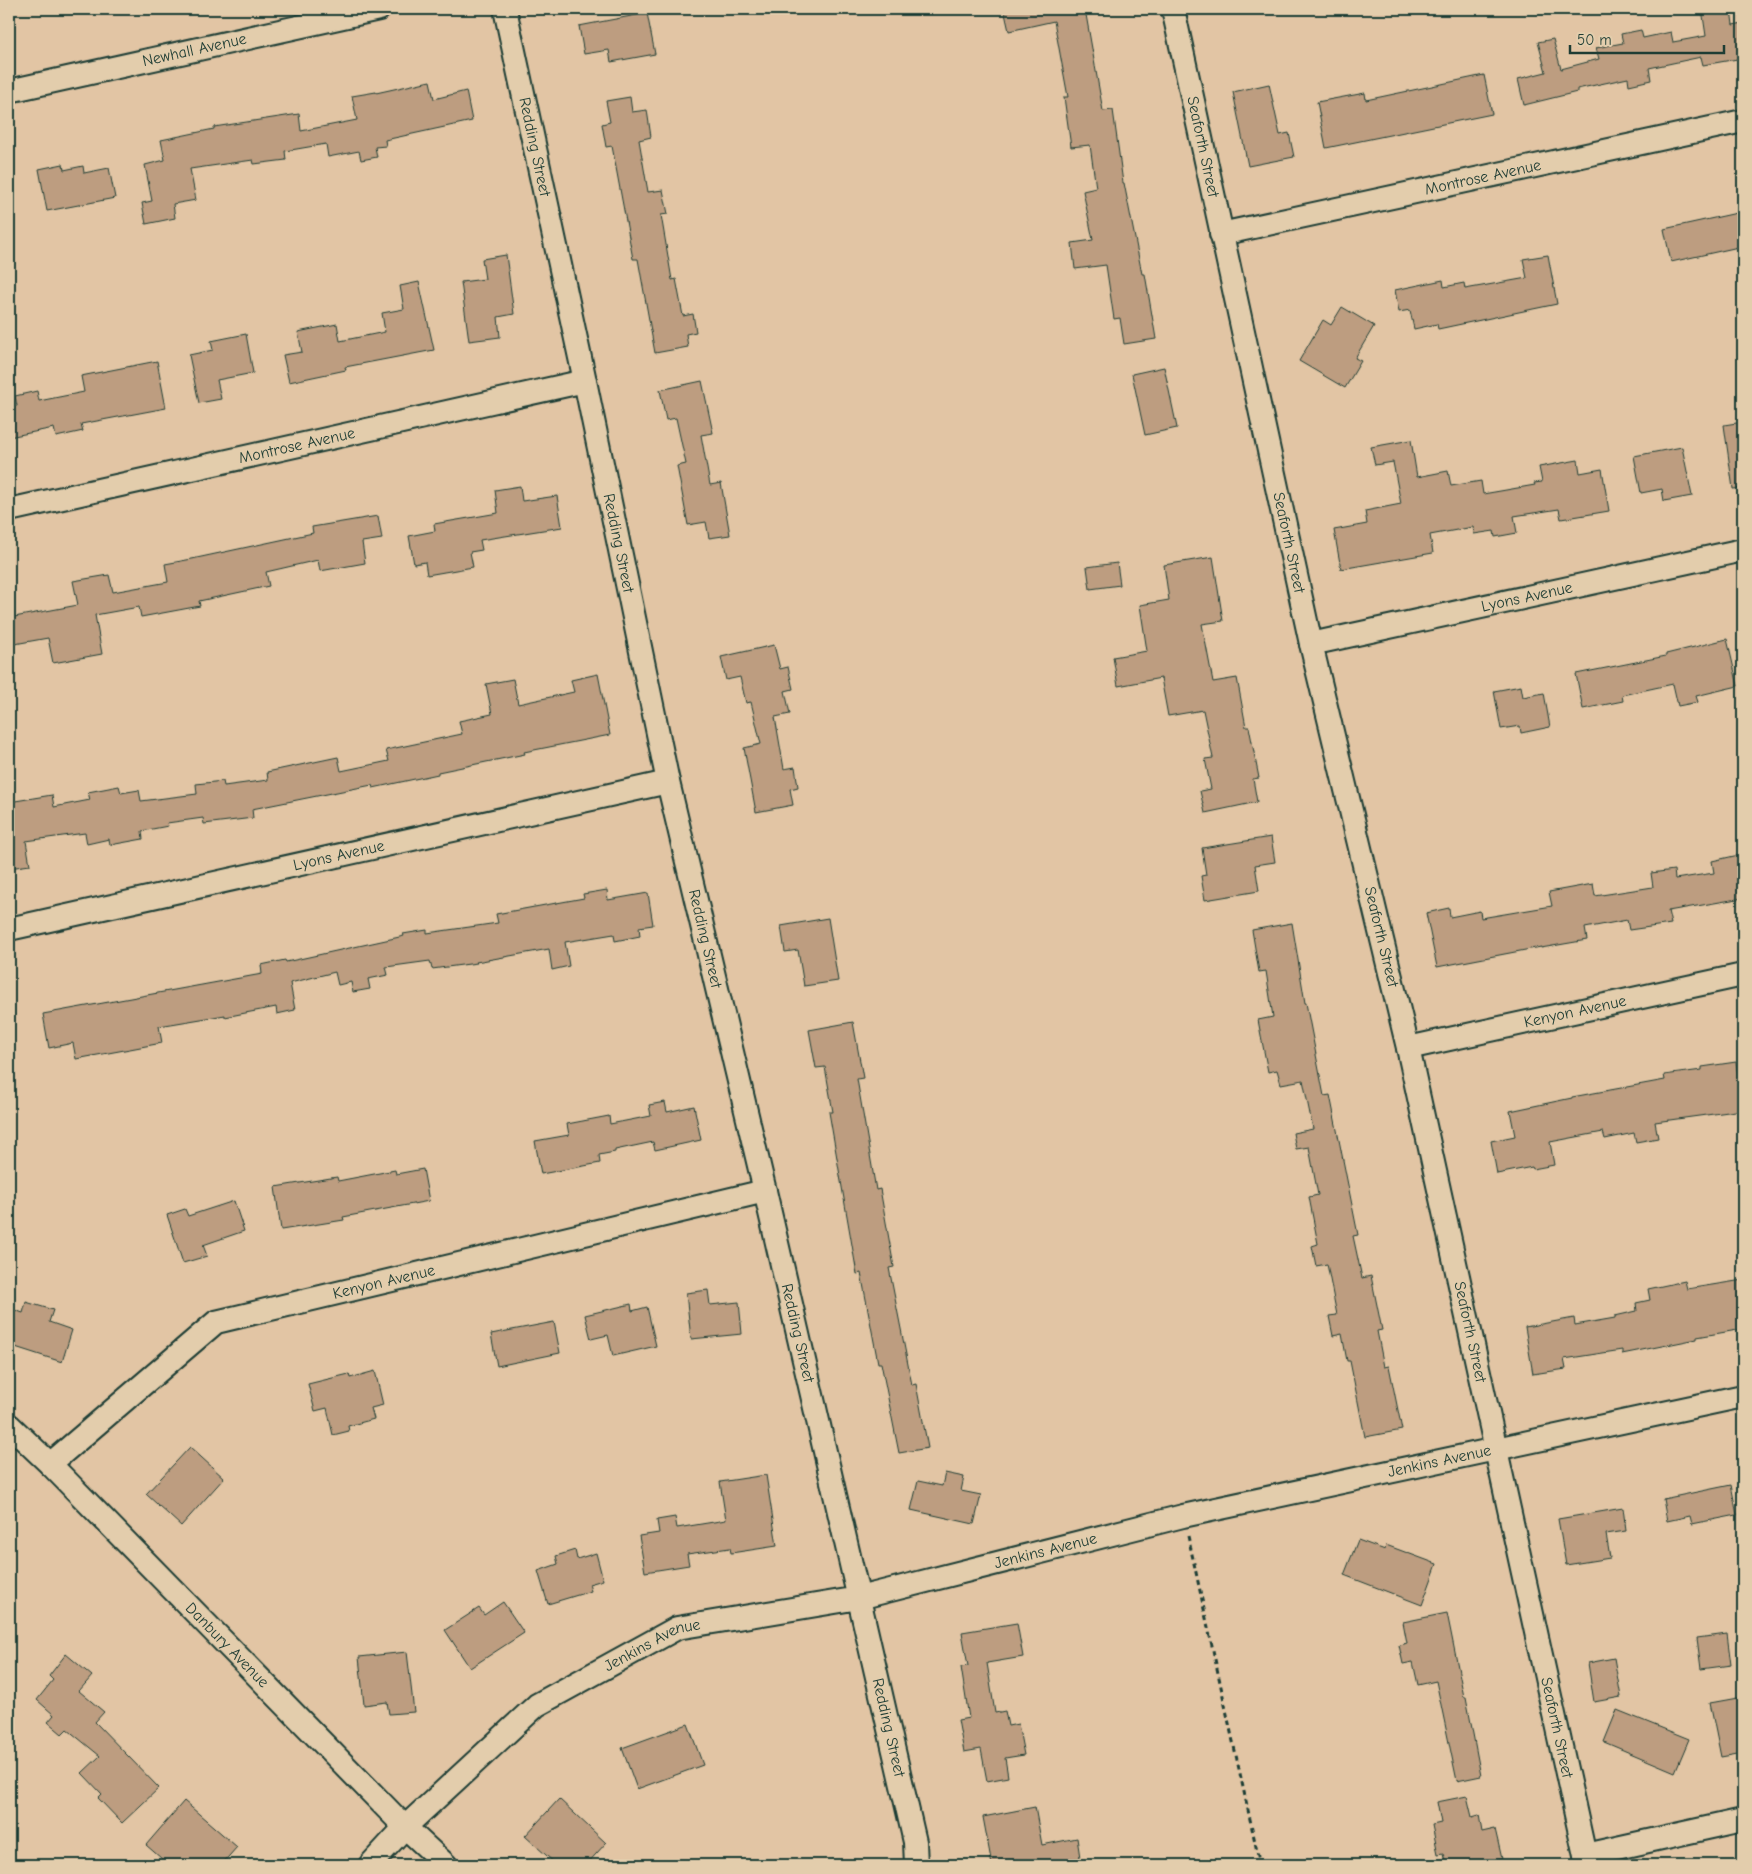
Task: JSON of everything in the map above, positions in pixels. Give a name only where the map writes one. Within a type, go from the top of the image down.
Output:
[{"type":"street","name":"Newhall Avenue","points":[[9,91],[379,9]]},
{"type":"street","name":"Redding Street","points":[[505,9],[585,381],[668,782],[766,1191],[915,1842],[916,1865]]},
{"type":"street","name":"Seaforth Street","points":[[1173,9],[1311,644],[1408,1048],[1586,1860]]},
{"type":"street","name":"Montrose Avenue","points":[[1222,234],[1743,121]]},
{"type":"street","name":"Montrose Avenue","points":[[9,510],[585,381]]},
{"type":"street","name":"Lyons Avenue","points":[[1311,644],[1743,550]]},
{"type":"street","name":"Lyons Avenue","points":[[9,930],[668,782]]},
{"type":"street","name":"Kenyon Avenue","points":[[1408,1048],[1743,975]]},
{"type":"street","name":"Kenyon Avenue","points":[[50,1464],[216,1322],[766,1191]]},
{"type":"street","name":"Jenkins Avenue","points":[[370,1865],[405,1827],[537,1705],[677,1628],[859,1598],[1183,1516],[1743,1396]]},
{"type":"street","name":"Danbury Avenue","points":[[9,1425],[50,1464],[405,1827],[446,1865]]},
{"type":"street","points":[[1586,1860],[1743,1820]]},
{"type":"path","points":[[1183,1516],[1260,1865]]},
{"type":"building","points":[[1004,9],[1085,9],[1103,111],[1113,110],[1123,183],[1142,274],[1145,274],[1156,339],[1124,344],[1120,318],[1114,319],[1106,265],[1075,269],[1072,243],[1093,240],[1083,191],[1096,188],[1090,145],[1071,147],[1064,97],[1068,97],[1054,21],[1009,31]]},
{"type":"building","points":[[1702,9],[1731,9],[1733,25],[1743,23],[1743,58],[1703,65],[1701,57],[1649,68],[1651,80],[1629,85],[1628,78],[1577,89],[1577,92],[1524,105],[1518,79],[1546,72],[1538,42],[1553,39],[1561,69],[1599,59],[1596,48],[1623,43],[1621,34],[1641,30],[1643,38],[1671,32],[1673,42],[1706,36]]},
{"type":"building","points":[[647,13],[655,54],[611,62],[609,50],[584,54],[579,26]]},
{"type":"building","points":[[1484,75],[1492,114],[1326,148],[1317,102],[1365,93],[1366,100]]},
{"type":"building","points":[[430,81],[434,99],[466,91],[472,121],[385,140],[386,146],[375,147],[377,157],[361,160],[359,151],[328,157],[326,144],[285,151],[286,160],[254,164],[253,160],[190,169],[196,200],[173,204],[175,218],[146,224],[142,203],[152,201],[145,165],[165,160],[161,140],[214,129],[214,127],[299,114],[301,131],[357,120],[352,96],[376,93]]},
{"type":"building","points":[[1269,84],[1280,135],[1289,133],[1294,157],[1248,166],[1233,92]]},
{"type":"building","points":[[630,97],[632,112],[647,110],[651,137],[639,140],[648,192],[663,190],[668,214],[661,215],[672,280],[676,279],[683,316],[693,314],[696,332],[686,334],[688,347],[655,353],[638,259],[633,259],[612,146],[606,147],[602,124],[610,122],[606,101]]},
{"type":"building","points":[[63,164],[64,170],[83,166],[84,173],[109,168],[115,198],[47,211],[39,169]]},
{"type":"building","points":[[1737,213],[1743,246],[1671,262],[1664,229]]},
{"type":"building","points":[[506,255],[514,314],[498,317],[500,337],[469,341],[461,282],[485,279],[482,259]]},
{"type":"building","points":[[1548,255],[1557,304],[1438,329],[1437,324],[1414,329],[1410,310],[1399,312],[1395,290],[1443,280],[1444,287],[1464,283],[1465,289],[1527,278],[1523,259]]},
{"type":"building","points":[[419,282],[434,350],[345,367],[346,370],[289,382],[283,355],[302,352],[298,332],[337,324],[340,341],[385,332],[382,313],[404,309],[400,286]]},
{"type":"building","points":[[1342,307],[1374,326],[1355,358],[1361,361],[1345,388],[1299,361],[1323,320],[1331,325]]},
{"type":"building","points":[[246,334],[253,373],[217,380],[221,399],[199,403],[189,355],[213,350],[211,341]]},
{"type":"building","points":[[157,361],[166,408],[81,424],[83,431],[56,437],[54,428],[9,437],[9,408],[17,406],[15,396],[37,391],[39,401],[84,392],[81,376]]},
{"type":"building","points":[[1164,367],[1177,428],[1145,435],[1132,374]]},
{"type":"building","points":[[702,381],[713,433],[701,435],[710,485],[721,483],[730,535],[709,538],[706,522],[688,525],[677,466],[686,464],[676,418],[666,420],[660,390]]},
{"type":"building","points":[[1743,422],[1743,488],[1733,489],[1724,425]]},
{"type":"building","points":[[1411,440],[1417,477],[1448,471],[1451,486],[1481,481],[1483,494],[1535,485],[1534,483],[1542,482],[1539,467],[1578,460],[1580,473],[1602,469],[1609,511],[1561,519],[1559,509],[1514,516],[1517,533],[1495,537],[1494,531],[1474,534],[1473,527],[1430,535],[1433,553],[1341,569],[1334,530],[1367,524],[1365,511],[1401,504],[1393,462],[1375,465],[1371,447]]},
{"type":"building","points":[[1682,447],[1692,496],[1664,501],[1662,489],[1641,493],[1634,456]]},
{"type":"building","points":[[520,486],[522,501],[557,496],[562,527],[480,540],[482,550],[470,552],[473,567],[427,575],[425,562],[414,564],[409,536],[435,531],[434,524],[498,513],[495,490]]},
{"type":"building","points":[[378,516],[382,539],[362,542],[365,563],[320,571],[318,560],[266,572],[269,586],[199,601],[200,606],[141,617],[139,607],[95,615],[102,654],[53,663],[48,638],[9,645],[9,618],[78,605],[73,581],[109,575],[113,592],[168,582],[165,564],[313,533],[312,527]]},
{"type":"building","points":[[1213,557],[1223,621],[1202,624],[1213,682],[1237,678],[1246,727],[1249,727],[1259,778],[1253,779],[1257,802],[1205,813],[1200,791],[1211,789],[1205,759],[1213,758],[1203,710],[1168,716],[1161,678],[1118,686],[1113,657],[1147,651],[1140,605],[1169,600],[1164,565]]},
{"type":"building","points":[[1117,563],[1120,585],[1090,589],[1087,567]]},
{"type":"building","points":[[1727,639],[1738,686],[1696,696],[1698,702],[1678,706],[1673,684],[1622,695],[1623,701],[1583,709],[1576,674],[1666,656],[1666,654]]},
{"type":"building","points":[[774,645],[780,669],[788,667],[793,689],[785,691],[790,714],[775,717],[784,769],[795,767],[798,787],[790,789],[793,805],[756,812],[744,748],[761,744],[751,702],[746,703],[740,677],[726,680],[721,657]]},
{"type":"building","points":[[598,674],[610,735],[524,752],[525,754],[373,788],[372,785],[252,809],[253,818],[204,824],[203,818],[167,823],[168,826],[142,831],[143,839],[110,845],[109,839],[87,844],[85,833],[26,841],[30,865],[9,868],[9,802],[52,795],[54,807],[90,800],[88,792],[119,786],[121,793],[139,790],[141,801],[197,794],[196,784],[223,781],[224,786],[268,780],[267,772],[338,757],[341,771],[389,761],[386,750],[462,734],[459,721],[492,714],[486,684],[513,679],[518,704],[574,692],[571,680]]},
{"type":"building","points":[[1521,686],[1523,697],[1544,693],[1550,727],[1521,733],[1520,726],[1501,729],[1494,691]]},
{"type":"building","points":[[1271,837],[1275,862],[1255,865],[1259,891],[1205,900],[1201,876],[1206,875],[1202,848]]},
{"type":"building","points":[[1743,854],[1743,898],[1668,911],[1671,924],[1629,930],[1627,920],[1585,928],[1587,940],[1437,967],[1426,913],[1449,908],[1450,917],[1480,911],[1481,918],[1552,906],[1549,892],[1593,884],[1595,896],[1653,887],[1651,873],[1674,870],[1675,879],[1714,873],[1712,861]]},
{"type":"building","points":[[607,890],[608,900],[648,893],[653,925],[639,927],[640,936],[615,941],[614,934],[565,942],[569,966],[552,970],[549,949],[477,963],[432,969],[430,961],[386,967],[388,975],[368,979],[370,989],[353,992],[351,982],[338,985],[335,972],[290,983],[295,1010],[277,1014],[276,1007],[225,1017],[225,1015],[159,1026],[162,1043],[76,1059],[73,1043],[49,1048],[43,1014],[262,974],[261,965],[285,960],[286,962],[404,936],[403,934],[427,930],[427,933],[498,923],[496,914],[584,898],[583,894]]},
{"type":"building","points":[[828,918],[838,981],[804,986],[798,950],[785,952],[781,926]]},
{"type":"building","points":[[1292,923],[1305,1003],[1324,1096],[1330,1095],[1358,1235],[1353,1236],[1362,1278],[1371,1276],[1382,1330],[1377,1331],[1384,1367],[1389,1366],[1402,1430],[1365,1437],[1350,1361],[1347,1361],[1342,1334],[1333,1336],[1329,1316],[1337,1315],[1327,1264],[1316,1266],[1312,1246],[1318,1244],[1309,1197],[1318,1195],[1309,1147],[1296,1149],[1293,1133],[1313,1129],[1303,1080],[1281,1084],[1277,1070],[1268,1072],[1258,1020],[1273,1017],[1266,971],[1259,972],[1252,930]]},
{"type":"building","points":[[853,1022],[863,1078],[857,1079],[876,1190],[880,1189],[894,1267],[889,1268],[912,1385],[916,1384],[928,1448],[899,1453],[881,1363],[878,1363],[861,1273],[857,1274],[829,1112],[833,1112],[825,1067],[816,1068],[809,1030]]},
{"type":"building","points":[[1736,1062],[1743,1110],[1655,1122],[1658,1138],[1636,1142],[1634,1133],[1605,1139],[1603,1132],[1550,1142],[1554,1165],[1497,1174],[1491,1141],[1515,1136],[1510,1111],[1572,1097],[1665,1080],[1664,1075],[1702,1070],[1702,1067]]},
{"type":"building","points":[[665,1102],[667,1112],[694,1106],[701,1140],[655,1150],[653,1142],[615,1150],[615,1152],[599,1155],[600,1163],[541,1174],[535,1141],[569,1135],[567,1124],[609,1116],[610,1124],[651,1116],[649,1105]]},
{"type":"building","points":[[423,1169],[429,1201],[343,1217],[344,1220],[281,1230],[275,1187],[337,1177],[338,1181],[395,1170],[396,1174]]},
{"type":"building","points":[[234,1201],[244,1231],[203,1245],[207,1256],[183,1263],[167,1215],[185,1209],[188,1216]]},
{"type":"building","points":[[1743,1280],[1743,1329],[1622,1354],[1622,1350],[1564,1359],[1566,1369],[1533,1374],[1525,1327],[1574,1318],[1575,1325],[1615,1318],[1615,1316],[1637,1311],[1636,1303],[1650,1300],[1648,1289],[1685,1281],[1687,1289]]},
{"type":"building","points":[[708,1290],[710,1305],[739,1302],[742,1334],[691,1339],[686,1293]]},
{"type":"building","points":[[26,1302],[53,1310],[49,1322],[72,1330],[62,1362],[9,1345],[9,1308],[23,1313]]},
{"type":"building","points":[[631,1304],[632,1311],[647,1307],[656,1346],[613,1356],[608,1335],[591,1339],[585,1315]]},
{"type":"building","points":[[554,1322],[560,1353],[497,1366],[491,1334]]},
{"type":"building","points":[[375,1371],[383,1405],[371,1408],[374,1419],[348,1426],[349,1431],[333,1435],[327,1408],[315,1411],[308,1384],[349,1374],[350,1378]]},
{"type":"building","points":[[190,1447],[224,1478],[181,1526],[146,1494]]},
{"type":"building","points":[[945,1473],[964,1477],[961,1491],[981,1495],[974,1524],[911,1510],[918,1481],[942,1486]]},
{"type":"building","points":[[766,1475],[777,1546],[731,1553],[730,1548],[687,1554],[689,1565],[645,1572],[639,1536],[659,1533],[657,1520],[675,1517],[677,1528],[726,1520],[720,1482]]},
{"type":"building","points":[[1731,1485],[1737,1515],[1692,1524],[1690,1516],[1667,1521],[1663,1499]]},
{"type":"building","points":[[1623,1508],[1626,1531],[1606,1534],[1610,1558],[1566,1565],[1558,1519]]},
{"type":"building","points":[[1358,1540],[1385,1550],[1386,1545],[1437,1564],[1422,1605],[1344,1575]]},
{"type":"building","points":[[575,1550],[577,1559],[596,1553],[603,1580],[589,1584],[591,1591],[548,1604],[538,1571],[558,1564],[556,1556]]},
{"type":"building","points":[[503,1602],[524,1633],[470,1668],[445,1630],[479,1608],[484,1615]]},
{"type":"building","points":[[1447,1613],[1481,1776],[1457,1781],[1436,1681],[1418,1685],[1413,1662],[1403,1664],[1399,1645],[1407,1643],[1403,1622]]},
{"type":"building","points":[[1017,1623],[1023,1657],[987,1663],[995,1713],[1005,1711],[1008,1726],[1018,1724],[1024,1755],[1005,1758],[1008,1777],[987,1781],[981,1749],[964,1752],[958,1720],[969,1718],[961,1667],[968,1666],[962,1632]]},
{"type":"building","points":[[1727,1634],[1731,1665],[1701,1669],[1697,1638]]},
{"type":"building","points":[[407,1652],[414,1712],[389,1714],[387,1702],[364,1705],[359,1657]]},
{"type":"building","points":[[66,1654],[92,1676],[79,1691],[104,1712],[95,1722],[159,1788],[122,1823],[98,1798],[102,1794],[82,1773],[100,1756],[67,1729],[62,1734],[48,1722],[54,1715],[37,1700],[53,1680],[49,1676]]},
{"type":"building","points":[[1614,1658],[1621,1697],[1594,1702],[1588,1663]]},
{"type":"building","points":[[1743,1697],[1743,1753],[1721,1757],[1710,1703]]},
{"type":"building","points":[[1617,1710],[1689,1739],[1675,1772],[1604,1742]]},
{"type":"building","points":[[688,1724],[703,1765],[637,1789],[622,1748]]},
{"type":"building","points":[[1467,1796],[1472,1817],[1479,1815],[1482,1832],[1495,1829],[1502,1859],[1474,1865],[1447,1865],[1444,1853],[1438,1854],[1432,1825],[1441,1823],[1437,1802]]},
{"type":"building","points":[[559,1799],[606,1843],[586,1865],[557,1865],[525,1836]]},
{"type":"building","points":[[184,1801],[237,1847],[221,1865],[169,1865],[146,1845]]},
{"type":"building","points":[[1035,1807],[1042,1845],[1077,1838],[1081,1864],[992,1865],[983,1817]]}]
